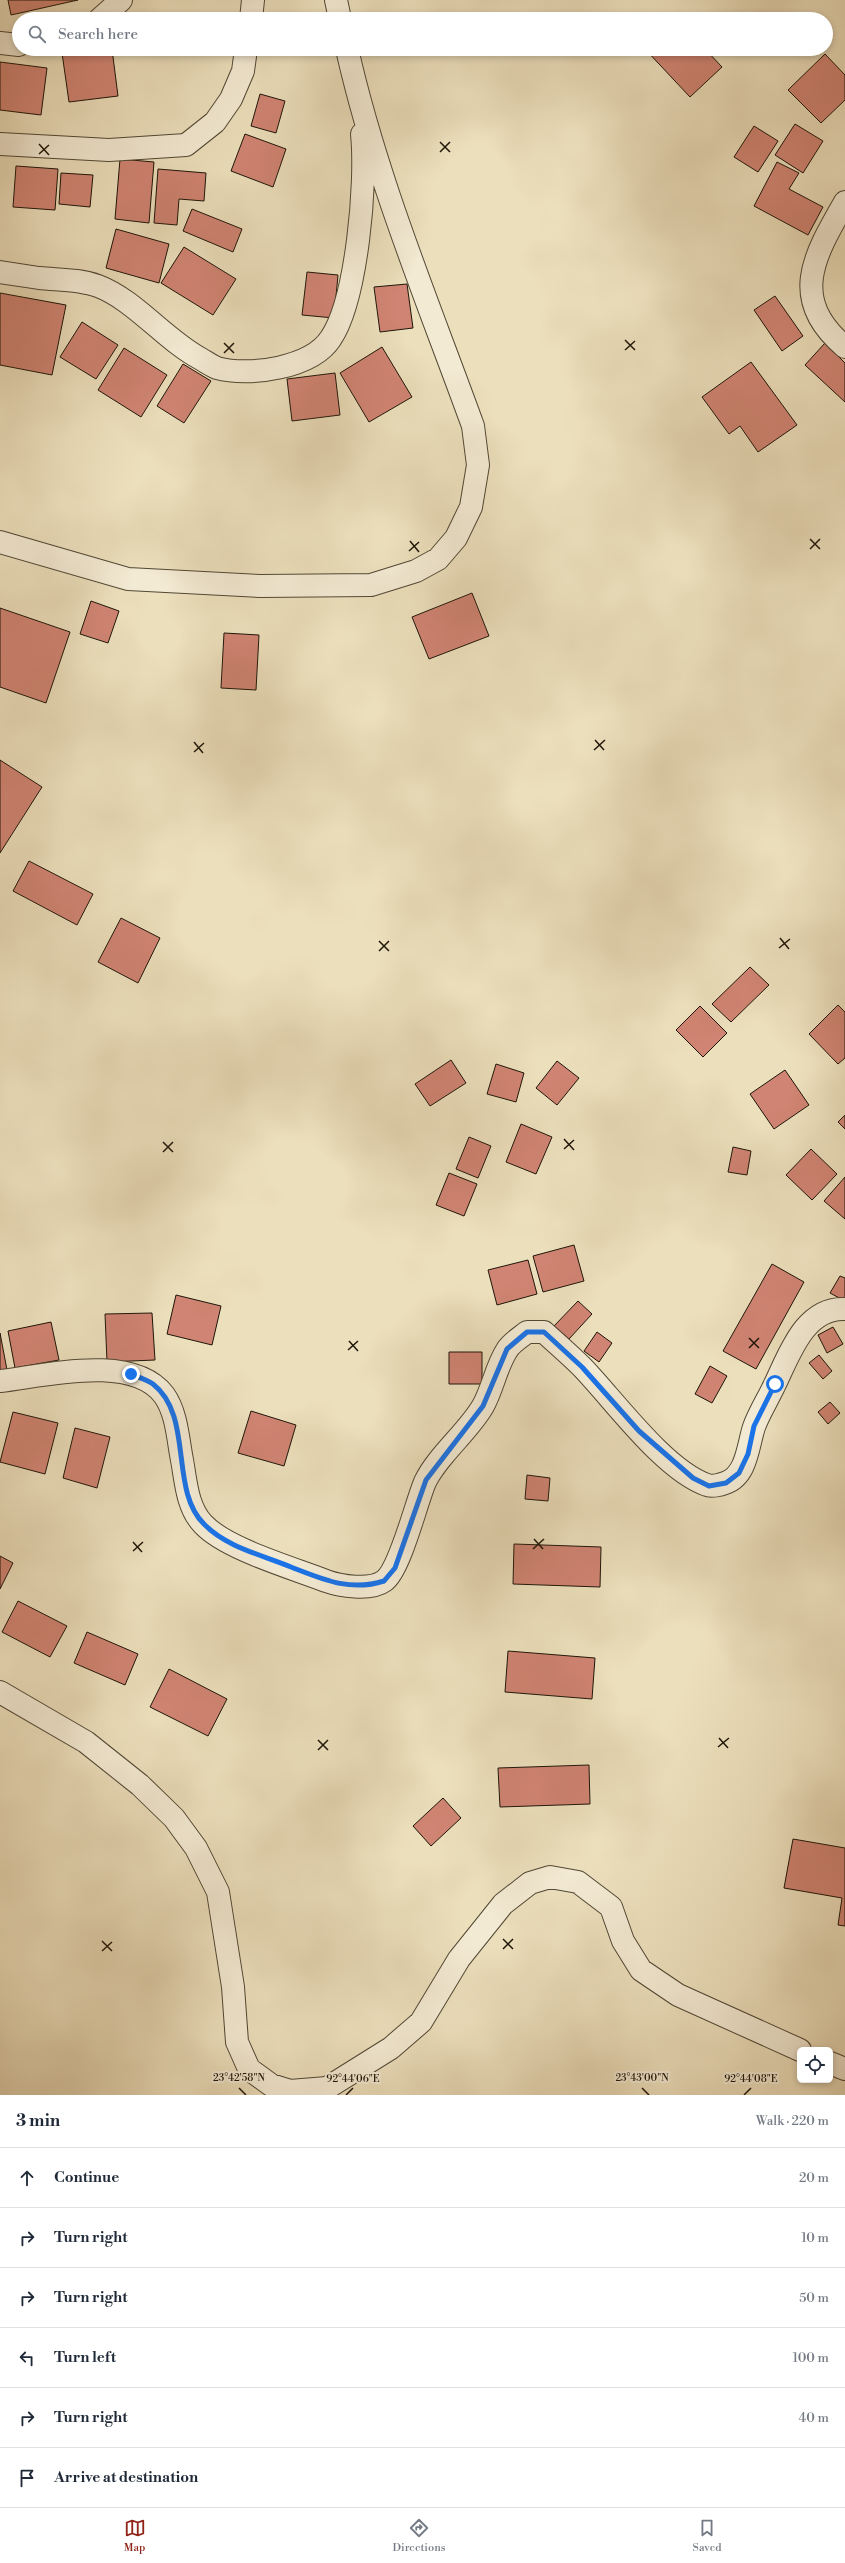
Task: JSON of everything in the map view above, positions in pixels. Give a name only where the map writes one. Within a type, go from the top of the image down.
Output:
[{"type":"street","points":[[108,12],[121,0]]},
{"type":"street","points":[[251,12],[253,0]]},
{"type":"street","points":[[336,0],[339,12]]},
{"type":"street","points":[[0,43],[12,44]]},
{"type":"street","points":[[0,144],[108,150],[186,145],[215,122],[231,99],[242,71],[245,56]]},
{"type":"street","points":[[0,542],[128,579],[260,586],[371,585],[416,571],[438,559],[456,538],[471,508],[478,465],[473,426],[392,205],[358,96],[349,56]]},
{"type":"street","points":[[0,272],[73,280],[99,286],[125,301],[183,349],[217,368],[242,370],[275,368],[310,358],[331,339],[348,298],[358,242],[364,152],[358,96]]},
{"type":"street","points":[[845,202],[814,264],[811,293],[816,316],[845,347]]},
{"type":"street","points":[[0,1381],[99,1369],[131,1374],[153,1384],[164,1396],[173,1415],[191,1505],[202,1523],[216,1536],[232,1544],[330,1582],[353,1587],[372,1585],[384,1581],[395,1568],[426,1480],[483,1406],[507,1349],[527,1332],[544,1332],[582,1367],[639,1431],[688,1475],[709,1486],[726,1483],[739,1473],[748,1454],[754,1426],[792,1346],[808,1324],[833,1308],[845,1309]]},
{"type":"street","points":[[0,1692],[86,1742],[140,1785],[174,1818],[196,1848],[218,1892],[233,1987],[237,2042],[249,2069],[270,2085],[290,2091],[327,2088],[390,2048],[421,2022],[459,1959],[503,1904],[530,1883],[550,1877],[578,1882],[611,1907],[623,1942],[641,1970],[678,1995],[797,2049]]},
{"type":"street","points":[[833,2064],[845,2069]]},
{"type":"building","points":[[8,0],[78,0],[24,12],[12,12],[11,15]]},
{"type":"building","points":[[62,56],[113,56],[118,96],[69,102]]},
{"type":"building","points":[[652,56],[712,56],[722,67],[690,97]]},
{"type":"building","points":[[823,56],[827,56],[845,75],[845,100],[821,123],[788,90]]},
{"type":"building","points":[[0,62],[47,68],[41,115],[0,110]]},
{"type":"building","points":[[260,94],[285,101],[276,133],[251,126]]},
{"type":"building","points":[[795,124],[823,141],[803,173],[775,155]]},
{"type":"building","points":[[754,126],[778,141],[758,172],[734,157]]},
{"type":"building","points":[[245,134],[286,149],[273,187],[231,171]]},
{"type":"building","points":[[120,159],[154,162],[149,223],[115,219]]},
{"type":"building","points":[[777,162],[799,173],[789,189],[823,207],[808,235],[754,206]]},
{"type":"building","points":[[16,166],[58,169],[55,210],[13,207]]},
{"type":"building","points":[[158,169],[206,173],[204,201],[179,199],[177,225],[154,223]]},
{"type":"building","points":[[61,173],[93,175],[90,207],[59,204]]},
{"type":"building","points":[[192,209],[242,229],[233,252],[183,231]]},
{"type":"building","points":[[116,229],[169,244],[159,283],[106,268]]},
{"type":"building","points":[[184,247],[236,279],[213,315],[161,283]]},
{"type":"building","points":[[307,272],[338,275],[334,318],[302,315]]},
{"type":"building","points":[[407,284],[413,328],[380,332],[374,287]]},
{"type":"building","points":[[0,293],[66,305],[52,375],[0,365]]},
{"type":"building","points":[[775,296],[803,336],[782,351],[754,310]]},
{"type":"building","points":[[82,322],[118,345],[96,379],[60,357]]},
{"type":"building","points":[[825,343],[845,363],[845,402],[805,365]]},
{"type":"building","points":[[382,347],[412,397],[369,422],[340,373]]},
{"type":"building","points":[[124,348],[167,375],[141,417],[98,390]]},
{"type":"building","points":[[751,362],[797,425],[758,452],[740,426],[729,434],[702,397]]},
{"type":"building","points":[[183,364],[211,381],[184,423],[157,406]]},
{"type":"building","points":[[335,373],[340,415],[292,421],[287,379]]},
{"type":"building","points":[[472,593],[489,636],[429,659],[412,617]]},
{"type":"building","points":[[91,601],[119,611],[108,643],[80,634]]},
{"type":"building","points":[[0,608],[70,632],[46,703],[0,687]]},
{"type":"building","points":[[224,633],[259,635],[256,690],[221,688]]},
{"type":"building","points":[[0,760],[42,787],[0,853]]},
{"type":"building","points":[[29,861],[93,894],[77,925],[13,891]]},
{"type":"building","points":[[121,918],[160,938],[138,983],[98,962]]},
{"type":"building","points":[[750,967],[769,985],[731,1022],[712,1004]]},
{"type":"building","points":[[838,1005],[845,1012],[845,1058],[838,1064],[809,1034]]},
{"type":"building","points":[[700,1006],[727,1033],[703,1057],[676,1030]]},
{"type":"building","points":[[451,1060],[466,1083],[430,1106],[415,1084]]},
{"type":"building","points":[[557,1061],[579,1078],[557,1105],[536,1088]]},
{"type":"building","points":[[496,1064],[524,1073],[516,1102],[487,1094]]},
{"type":"building","points":[[785,1070],[809,1105],[774,1129],[750,1094]]},
{"type":"building","points":[[845,1115],[845,1129],[838,1122]]},
{"type":"building","points":[[521,1124],[552,1137],[536,1174],[506,1162]]},
{"type":"building","points":[[469,1137],[491,1146],[478,1178],[456,1169]]},
{"type":"building","points":[[733,1147],[751,1151],[747,1175],[728,1172]]},
{"type":"building","points":[[811,1149],[837,1174],[812,1200],[786,1175]]},
{"type":"building","points":[[449,1173],[477,1184],[464,1216],[436,1205]]},
{"type":"building","points":[[845,1177],[845,1219],[824,1201]]},
{"type":"building","points":[[574,1245],[584,1281],[543,1292],[533,1256]]},
{"type":"building","points":[[528,1260],[537,1294],[497,1305],[488,1270]]},
{"type":"building","points":[[772,1264],[804,1282],[756,1369],[723,1351]]},
{"type":"building","points":[[840,1276],[845,1278],[845,1301],[830,1293]]},
{"type":"building","points":[[176,1295],[221,1306],[212,1345],[167,1334]]},
{"type":"building","points":[[578,1301],[592,1314],[569,1339],[554,1326]]},
{"type":"building","points":[[152,1313],[155,1360],[107,1362],[105,1314]]},
{"type":"building","points":[[51,1322],[59,1360],[15,1368],[8,1331]]},
{"type":"building","points":[[833,1327],[843,1344],[827,1353],[818,1335]]},
{"type":"building","points":[[597,1332],[612,1343],[599,1362],[584,1351]]},
{"type":"building","points":[[0,1333],[7,1370],[0,1372]]},
{"type":"building","points":[[449,1352],[482,1352],[482,1384],[449,1384]]},
{"type":"building","points":[[819,1355],[832,1371],[823,1379],[809,1363]]},
{"type":"building","points":[[710,1366],[727,1376],[712,1403],[695,1394]]},
{"type":"building","points":[[830,1402],[840,1413],[828,1424],[818,1412]]},
{"type":"building","points":[[251,1411],[296,1425],[284,1466],[238,1453]]},
{"type":"building","points":[[13,1412],[58,1423],[45,1474],[0,1462]]},
{"type":"building","points":[[75,1428],[110,1437],[97,1488],[63,1478]]},
{"type":"building","points":[[527,1475],[550,1478],[548,1501],[525,1499]]},
{"type":"building","points":[[514,1544],[601,1547],[600,1587],[513,1584]]},
{"type":"building","points":[[0,1556],[13,1563],[0,1589]]},
{"type":"building","points":[[18,1601],[67,1626],[50,1657],[2,1632]]},
{"type":"building","points":[[87,1632],[138,1654],[125,1685],[74,1663]]},
{"type":"building","points":[[508,1651],[595,1658],[592,1699],[505,1692]]},
{"type":"building","points":[[169,1669],[227,1699],[208,1736],[150,1707]]},
{"type":"building","points":[[589,1765],[590,1804],[500,1807],[498,1768]]},
{"type":"building","points":[[443,1798],[461,1818],[431,1846],[413,1826]]},
{"type":"building","points":[[793,1839],[845,1848],[845,1926],[838,1925],[842,1898],[784,1888]]},
{"type":"route","points":[[131,1374],[153,1384],[164,1396],[173,1415],[191,1505],[202,1523],[216,1536],[232,1544],[330,1582],[353,1587],[372,1585],[384,1581],[395,1568],[426,1480],[483,1406],[507,1349],[527,1332],[544,1332],[582,1367],[639,1431],[693,1478],[709,1486],[726,1483],[739,1473],[748,1454],[754,1426],[775,1384]]}]
